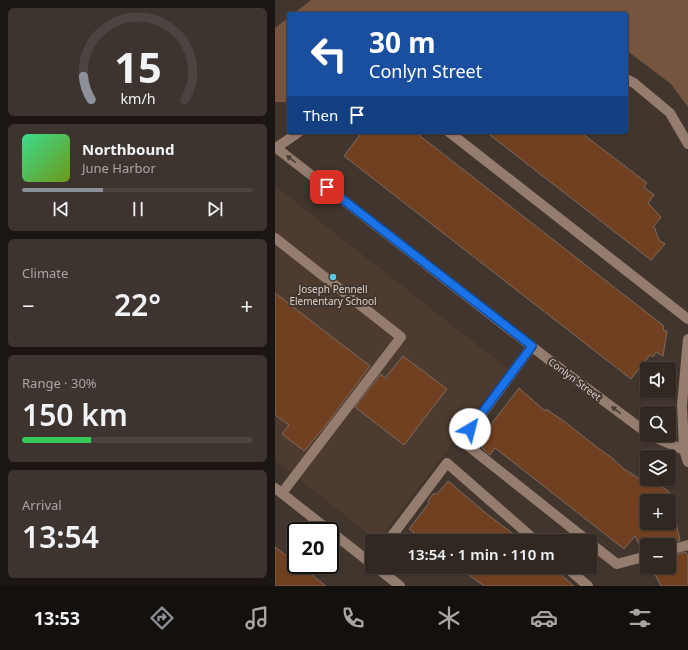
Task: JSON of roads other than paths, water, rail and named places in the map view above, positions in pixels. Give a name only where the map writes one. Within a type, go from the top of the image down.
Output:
[{"type":"street","points":[[628,80],[634,83],[671,113],[688,144]]},
{"type":"street","points":[[276,147],[296,134]]},
{"type":"street","points":[[452,134],[688,319]]},
{"type":"street","name":"Conlyn Street","points":[[276,147],[640,428]]},
{"type":"street","points":[[275,238],[401,337],[278,491],[365,558]]},
{"type":"street","points":[[688,339],[682,405],[684,450],[688,462]]},
{"type":"street","points":[[532,346],[461,440],[579,534]]},
{"type":"street","name":"Conlyn Street","points":[[666,442],[684,450]]},
{"type":"street","points":[[393,534],[447,463],[528,534]]},
{"type":"street","points":[[676,548],[688,545]]},
{"type":"street","points":[[597,548],[617,564],[640,558]]},
{"type":"street","points":[[385,574],[400,586]]},
{"type":"street","points":[[574,574],[587,586]]},
{"type":"place","name":"Joseph Pennell Elementary School","points":[[333,277]]}]
